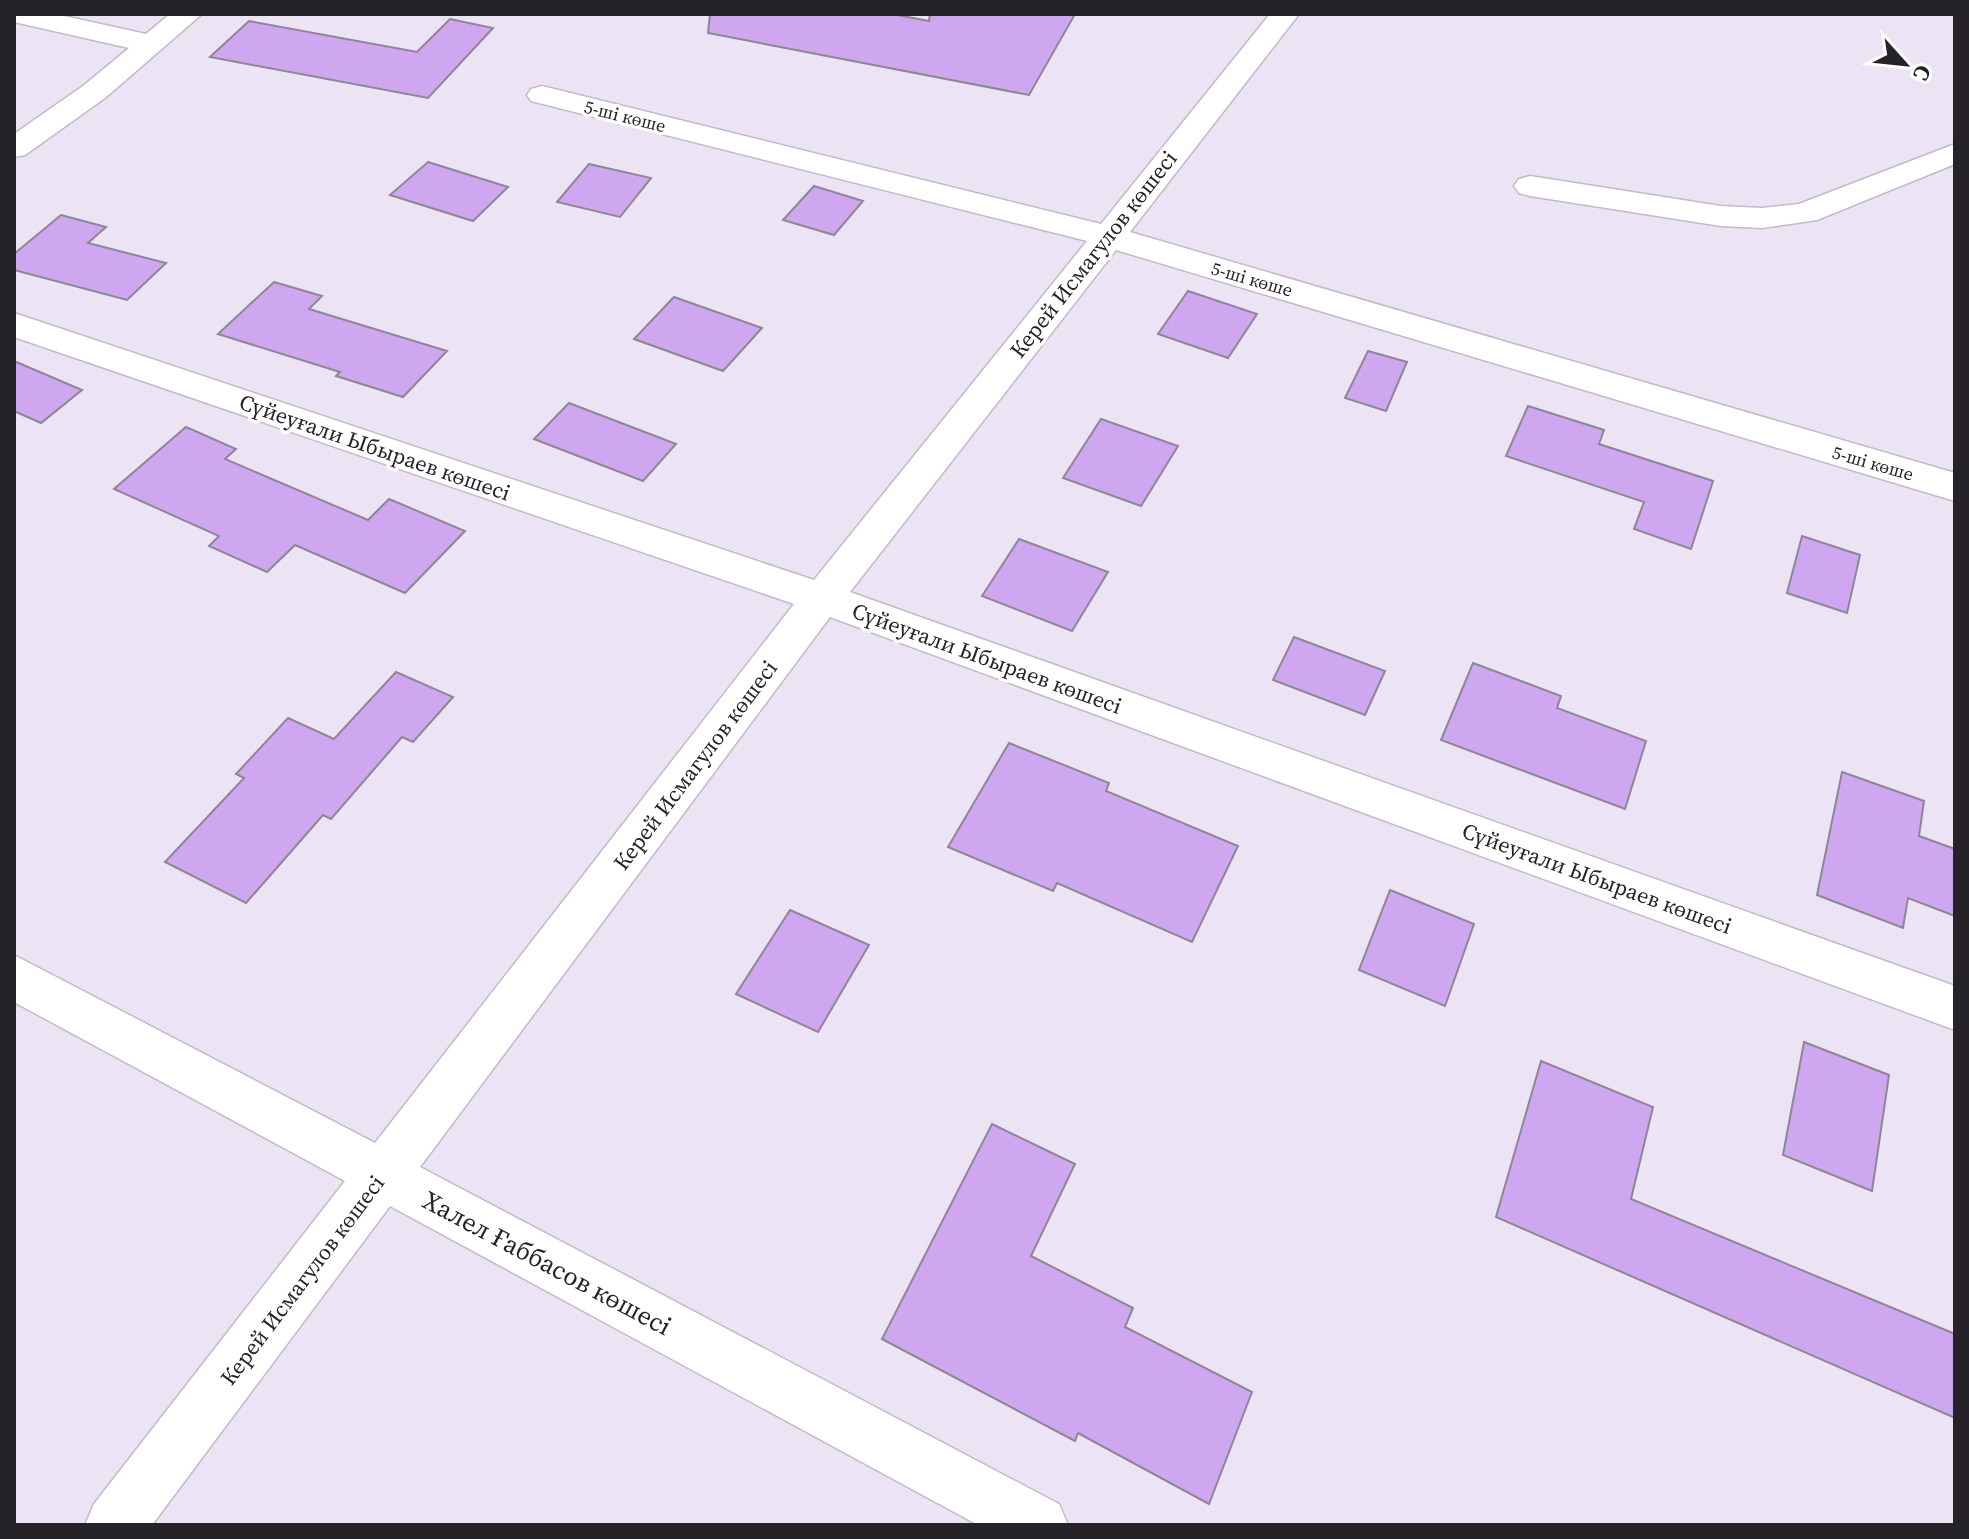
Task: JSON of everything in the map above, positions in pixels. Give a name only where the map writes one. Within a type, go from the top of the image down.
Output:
[{"type":"street","points":[[16,14],[152,44]]},
{"type":"street","points":[[14,148],[94,92],[188,14]]},
{"type":"street","name":"Керей Исмагулов көшесі","points":[[115,1525],[822,598],[1285,14]]},
{"type":"street","name":"5-шi көше","points":[[542,95],[1107,236],[1955,487]]},
{"type":"street","points":[[1530,186],[1721,216],[1762,218],[1805,213],[1955,153]]},
{"type":"street","name":"Сүйеуғали Ыбыраев көшесi","points":[[14,325],[822,598],[1955,1008]]},
{"type":"street","name":"Халел Ғаббасов көшесі","points":[[14,977],[1038,1525]]},
{"type":"building","points":[[710,14],[892,14],[929,21],[930,14],[1075,14],[1029,95],[708,33]]},
{"type":"building","points":[[450,19],[493,28],[428,98],[210,57],[249,21],[417,52]]},
{"type":"building","points":[[428,162],[508,187],[473,221],[390,195]]},
{"type":"building","points":[[589,164],[651,178],[620,217],[557,202]]},
{"type":"building","points":[[814,186],[863,201],[834,235],[783,220]]},
{"type":"building","points":[[61,215],[106,227],[88,243],[166,263],[127,300],[14,270],[14,254]]},
{"type":"building","points":[[274,282],[322,296],[309,309],[447,351],[403,397],[336,376],[340,372],[218,334]]},
{"type":"building","points":[[1188,291],[1257,314],[1228,358],[1158,334]]},
{"type":"building","points":[[674,297],[762,328],[723,371],[634,339]]},
{"type":"building","points":[[1368,351],[1407,362],[1386,411],[1345,398]]},
{"type":"building","points":[[14,361],[82,390],[41,423],[14,411]]},
{"type":"building","points":[[569,403],[676,444],[643,481],[534,439]]},
{"type":"building","points":[[1528,406],[1604,430],[1599,444],[1713,481],[1691,549],[1634,529],[1644,502],[1506,456]]},
{"type":"building","points":[[1101,419],[1178,446],[1141,506],[1063,478]]},
{"type":"building","points":[[186,427],[236,449],[225,459],[368,520],[389,499],[465,531],[405,593],[295,545],[267,572],[209,546],[219,536],[114,489]]},
{"type":"building","points":[[1802,536],[1860,555],[1847,613],[1787,593]]},
{"type":"building","points":[[1019,539],[1108,572],[1072,631],[982,596]]},
{"type":"building","points":[[1294,637],[1385,671],[1365,715],[1273,680]]},
{"type":"building","points":[[1473,663],[1561,696],[1557,708],[1646,741],[1625,809],[1441,740]]},
{"type":"building","points":[[396,672],[453,697],[413,742],[402,737],[331,819],[323,815],[246,903],[165,862],[244,778],[236,774],[288,718],[334,739]]},
{"type":"building","points":[[1009,743],[1109,783],[1106,791],[1238,846],[1192,942],[1057,883],[1053,891],[948,847]]},
{"type":"building","points":[[1842,772],[1924,801],[1919,836],[1955,849],[1955,916],[1908,898],[1903,928],[1817,895]]},
{"type":"building","points":[[1390,890],[1474,924],[1445,1006],[1359,970]]},
{"type":"building","points":[[790,910],[869,945],[818,1032],[736,994]]},
{"type":"building","points":[[1804,1042],[1889,1075],[1872,1191],[1783,1155]]},
{"type":"building","points":[[1541,1061],[1653,1107],[1631,1199],[1955,1334],[1955,1418],[1496,1217]]},
{"type":"building","points":[[992,1124],[1075,1164],[1031,1256],[1133,1308],[1125,1327],[1252,1392],[1209,1504],[1078,1433],[1075,1441],[882,1339]]}]
